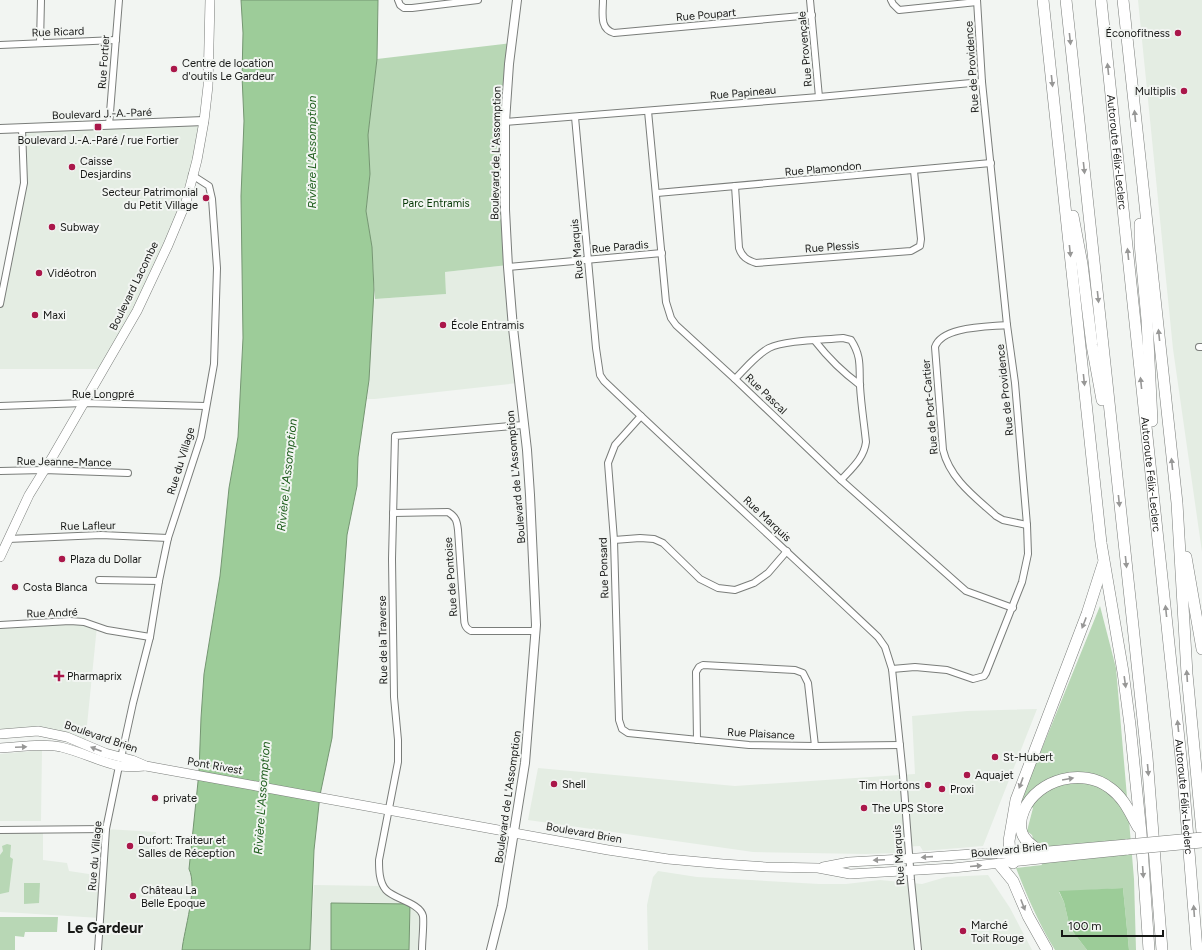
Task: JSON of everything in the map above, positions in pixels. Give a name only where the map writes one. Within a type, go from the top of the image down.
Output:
[{"type":"highway","points":[[1043,0],[1104,561],[1125,687],[1141,833],[1149,950]]},
{"type":"highway","points":[[1066,0],[1116,479],[1147,757],[1162,950]]},
{"type":"highway","name":"Autoroute Félix-Leclerc","points":[[1101,0],[1183,777],[1196,950]]},
{"type":"highway","points":[[1123,0],[1177,503],[1187,674],[1201,807],[1202,832]]},
{"type":"highway","points":[[1056,114],[1082,264],[1092,345],[1116,479]]},
{"type":"highway","points":[[1139,155],[1140,243],[1147,320],[1159,547]]},
{"type":"highway","points":[[1177,503],[1202,649]]},
{"type":"highway","points":[[1012,858],[1010,841],[1016,800],[1087,614],[1104,561]]},
{"type":"highway","points":[[1041,852],[1023,837],[1020,827],[1022,816],[1029,801],[1037,792],[1050,784],[1070,778],[1090,779],[1111,788],[1127,805],[1141,833]]},
{"type":"highway","points":[[998,864],[1013,881],[1028,916],[1047,950]]},
{"type":"main road","name":"Boulevard Lacombe","points":[[0,556],[4,544],[29,495],[137,311],[186,202],[197,160],[204,121],[208,86],[210,0]]},
{"type":"main road","name":"Boulevard Brien","points":[[0,734],[38,731],[67,737],[120,762]]},
{"type":"main road","name":"Boulevard Brien","points":[[0,748],[42,746],[59,747],[120,762],[132,760],[146,766],[173,771]]},
{"type":"main road","name":"Pont Rivest","points":[[173,771],[348,802]]},
{"type":"main road","name":"Boulevard Brien","points":[[348,802],[608,850],[668,859],[752,866],[818,868],[850,874],[998,864],[1012,858],[1041,852],[1202,843]]},
{"type":"main road","name":"Boulevard Brien","points":[[818,868],[849,862],[972,854],[1012,858],[1128,847],[1202,837]]},
{"type":"street","points":[[40,43],[41,0]]},
{"type":"street","name":"Rue Fortier","points":[[109,125],[119,0]]},
{"type":"street","points":[[398,0],[400,5],[404,8],[412,8],[478,0]]},
{"type":"street","name":"Boulevard de L'Assomption","points":[[491,950],[502,906],[525,760],[535,631],[536,597],[527,450],[523,425],[508,266],[505,210],[505,122],[509,64],[517,0]]},
{"type":"street","name":"Rue Poupart","points":[[603,0],[602,18],[604,27],[609,32],[614,33],[812,15]]},
{"type":"street","name":"Rue Provençale","points":[[810,0],[819,97]]},
{"type":"street","points":[[891,0],[899,10],[977,1]]},
{"type":"street","name":"Rue de Providence","points":[[892,669],[914,667],[947,670],[973,679],[984,676],[1013,608],[1022,582],[1028,554],[1027,525],[1015,383],[1007,325],[982,82],[977,1]]},
{"type":"street","name":"Rue Ricard","points":[[0,45],[116,40]]},
{"type":"street","name":"Rue Papineau","points":[[505,122],[819,97],[982,82]]},
{"type":"street","name":"Rue Pascal","points":[[648,111],[657,193],[666,302],[670,318],[676,326],[735,379],[841,480],[962,588],[966,591],[1013,608]]},
{"type":"street","name":"Rue Marquis","points":[[575,117],[596,348],[600,375],[604,381],[641,416],[878,637],[885,647],[892,669],[918,950]]},
{"type":"street","name":"Boulevard J.-A.-Paré","points":[[0,129],[204,121]]},
{"type":"street","points":[[0,304],[24,183],[22,129]]},
{"type":"street","name":"Rue Plamondon","points":[[657,193],[991,163]]},
{"type":"street","name":"Rue Plessis","points":[[735,186],[739,248],[742,255],[747,260],[756,263],[911,251],[920,246],[921,239],[914,171]]},
{"type":"street","name":"Rue du Village","points":[[98,950],[106,829],[133,703],[150,638],[159,580],[168,538],[201,437],[214,364],[216,260],[212,199],[209,186],[192,175]]},
{"type":"street","name":"Rue Paradis","points":[[508,266],[662,253]]},
{"type":"street","name":"Rue de Port-Cartier","points":[[1007,325],[952,331],[937,341],[935,347],[943,450],[946,462],[957,480],[996,516],[1003,520],[1027,525]]},
{"type":"street","points":[[735,379],[758,355],[770,348],[783,344],[843,338],[851,340],[857,349],[860,359],[860,385],[866,442],[865,451],[860,459],[841,480]]},
{"type":"street","points":[[815,341],[832,362],[860,385]]},
{"type":"street","name":"Rue Longpré","points":[[0,406],[84,403],[206,406]]},
{"type":"street","name":"Rue Ponsard","points":[[622,729],[619,720],[614,540],[608,463],[615,445],[641,416]]},
{"type":"street","name":"Rue de la Traverse","points":[[422,950],[423,915],[419,909],[386,890],[381,881],[379,860],[398,762],[398,740],[394,697],[393,513],[395,436],[523,425]]},
{"type":"street","name":"Rue Jeanne-Mance","points":[[0,471],[44,470],[128,473]]},
{"type":"street","name":"Rue de Pontoise","points":[[393,513],[448,512],[453,515],[456,520],[458,530],[464,624],[467,629],[471,631],[535,631]]},
{"type":"street","name":"Rue Lafleur","points":[[4,544],[101,535],[168,538]]},
{"type":"street","points":[[614,540],[640,538],[654,539],[663,543],[700,579],[718,588],[735,590],[754,584],[768,573],[787,551]]},
{"type":"street","points":[[99,580],[159,580]]},
{"type":"street","name":"Rue André","points":[[0,625],[70,620],[84,622],[107,630],[150,638]]},
{"type":"street","points":[[697,740],[696,672],[699,667],[703,665],[800,671],[806,676],[808,683],[815,746]]},
{"type":"street","name":"Rue Plaisance","points":[[622,729],[628,732],[749,745],[900,745]]},
{"type":"street","points":[[0,830],[106,829]]},
{"type":"shaded area","points":[[1138,0],[1202,0],[1202,552],[1173,349]]},
{"type":"shaded area","points":[[204,121],[192,175],[137,311],[98,369],[0,369],[0,304],[24,183],[22,129]]},
{"type":"shaded area","name":"École Entramis","points":[[508,265],[518,383],[367,399],[373,304],[375,299],[446,294],[445,272]]},
{"type":"shaded area","points":[[55,621],[97,626],[85,745],[38,731],[0,734],[0,625]]},
{"type":"shaded area","points":[[1037,709],[983,846],[923,851],[920,846],[902,847],[897,853],[866,854],[753,852],[528,820],[538,768],[735,786],[915,774],[912,716],[967,711]]},
{"type":"shaded area","points":[[42,750],[41,821],[0,821],[0,754]]},
{"type":"shaded area","points":[[106,829],[156,832],[156,848],[191,853],[189,869],[192,875],[190,904],[181,950],[98,950],[100,918],[0,912],[0,830],[43,831],[43,860],[67,863],[69,871],[102,876]]},
{"type":"shaded area","points":[[658,871],[697,877],[819,884],[846,884],[880,880],[922,884],[946,877],[988,875],[1010,908],[1032,950],[648,950],[647,905],[653,877]]},
{"type":"shaded area","points":[[314,885],[380,886],[423,915],[422,950],[310,950]]},
{"type":"shaded area","points":[[1123,888],[1129,950],[1087,950],[1070,928],[1064,902],[1059,891]]},
{"type":"green space","name":"Parc Entramis","points":[[512,43],[509,61],[508,265],[445,272],[446,294],[375,299],[372,248],[366,211],[370,174],[368,135],[377,59]]},
{"type":"green space","points":[[1100,606],[1116,668],[1134,879],[1136,950],[1129,950],[1123,888],[1059,892],[1064,902],[1070,928],[1087,950],[1055,950],[1024,889],[1016,868],[1042,865],[1032,835],[1027,831],[1033,808],[1021,800]]},
{"type":"green space","points":[[7,844],[11,845],[10,857],[13,859],[9,892],[0,894],[0,855],[3,851],[2,846]]},
{"type":"green space","points":[[24,883],[40,883],[39,903],[24,904]]},
{"type":"green space","points":[[0,917],[58,917],[57,932],[25,932],[24,937],[15,936],[15,950],[0,950]]},
{"type":"water","name":"Rivière L'Assomption","points":[[241,0],[378,0],[377,59],[368,135],[370,174],[366,211],[372,247],[374,290],[369,380],[358,457],[357,486],[347,535],[332,738],[320,795],[314,850],[310,950],[182,950],[190,909],[192,886],[189,869],[199,772],[204,674],[220,576],[229,488],[238,437],[243,338],[241,196],[244,121]]},
{"type":"water","points":[[331,903],[410,904],[409,950],[331,950]]},
{"type":"place","name":"Éconofitness","points":[[1178,33]]},
{"type":"place","name":"Centre de location d'outils Le Gardeur","points":[[174,69]]},
{"type":"place","name":"Multiplis","points":[[1184,91]]},
{"type":"place","name":"Boulevard J.-A.-Paré / rue Fortier","points":[[98,127]]},
{"type":"place","name":"Caisse Desjardins","points":[[72,167]]},
{"type":"place","name":"Secteur Patrimonial du Petit Village","points":[[206,198]]},
{"type":"place","name":"Subway","points":[[52,227]]},
{"type":"place","name":"Vidéotron","points":[[39,273]]},
{"type":"place","name":"Maxi","points":[[35,315]]},
{"type":"place","name":"École Entramis","points":[[443,325]]},
{"type":"place","name":"Plaza du Dollar","points":[[62,559]]},
{"type":"place","name":"Costa Blanca","points":[[15,587]]},
{"type":"place","name":"Pharmaprix","points":[[59,676]]},
{"type":"place","name":"St-Hubert","points":[[995,757]]},
{"type":"place","name":"Aquajet","points":[[967,775]]},
{"type":"place","name":"Shell","points":[[554,784]]},
{"type":"place","name":"Tim Hortons","points":[[928,785]]},
{"type":"place","name":"Proxi","points":[[942,789]]},
{"type":"place","name":"private","points":[[155,798]]},
{"type":"place","name":"The UPS Store","points":[[864,808]]},
{"type":"place","name":"Dufort: Traiteur et Salles de Réception","points":[[130,846]]},
{"type":"place","name":"Château La Belle Epoque","points":[[133,896]]},
{"type":"place","name":"Marché Toit Rouge","points":[[963,931]]},
{"type":"district","name":"Le Gardeur","points":[[105,928]]}]
